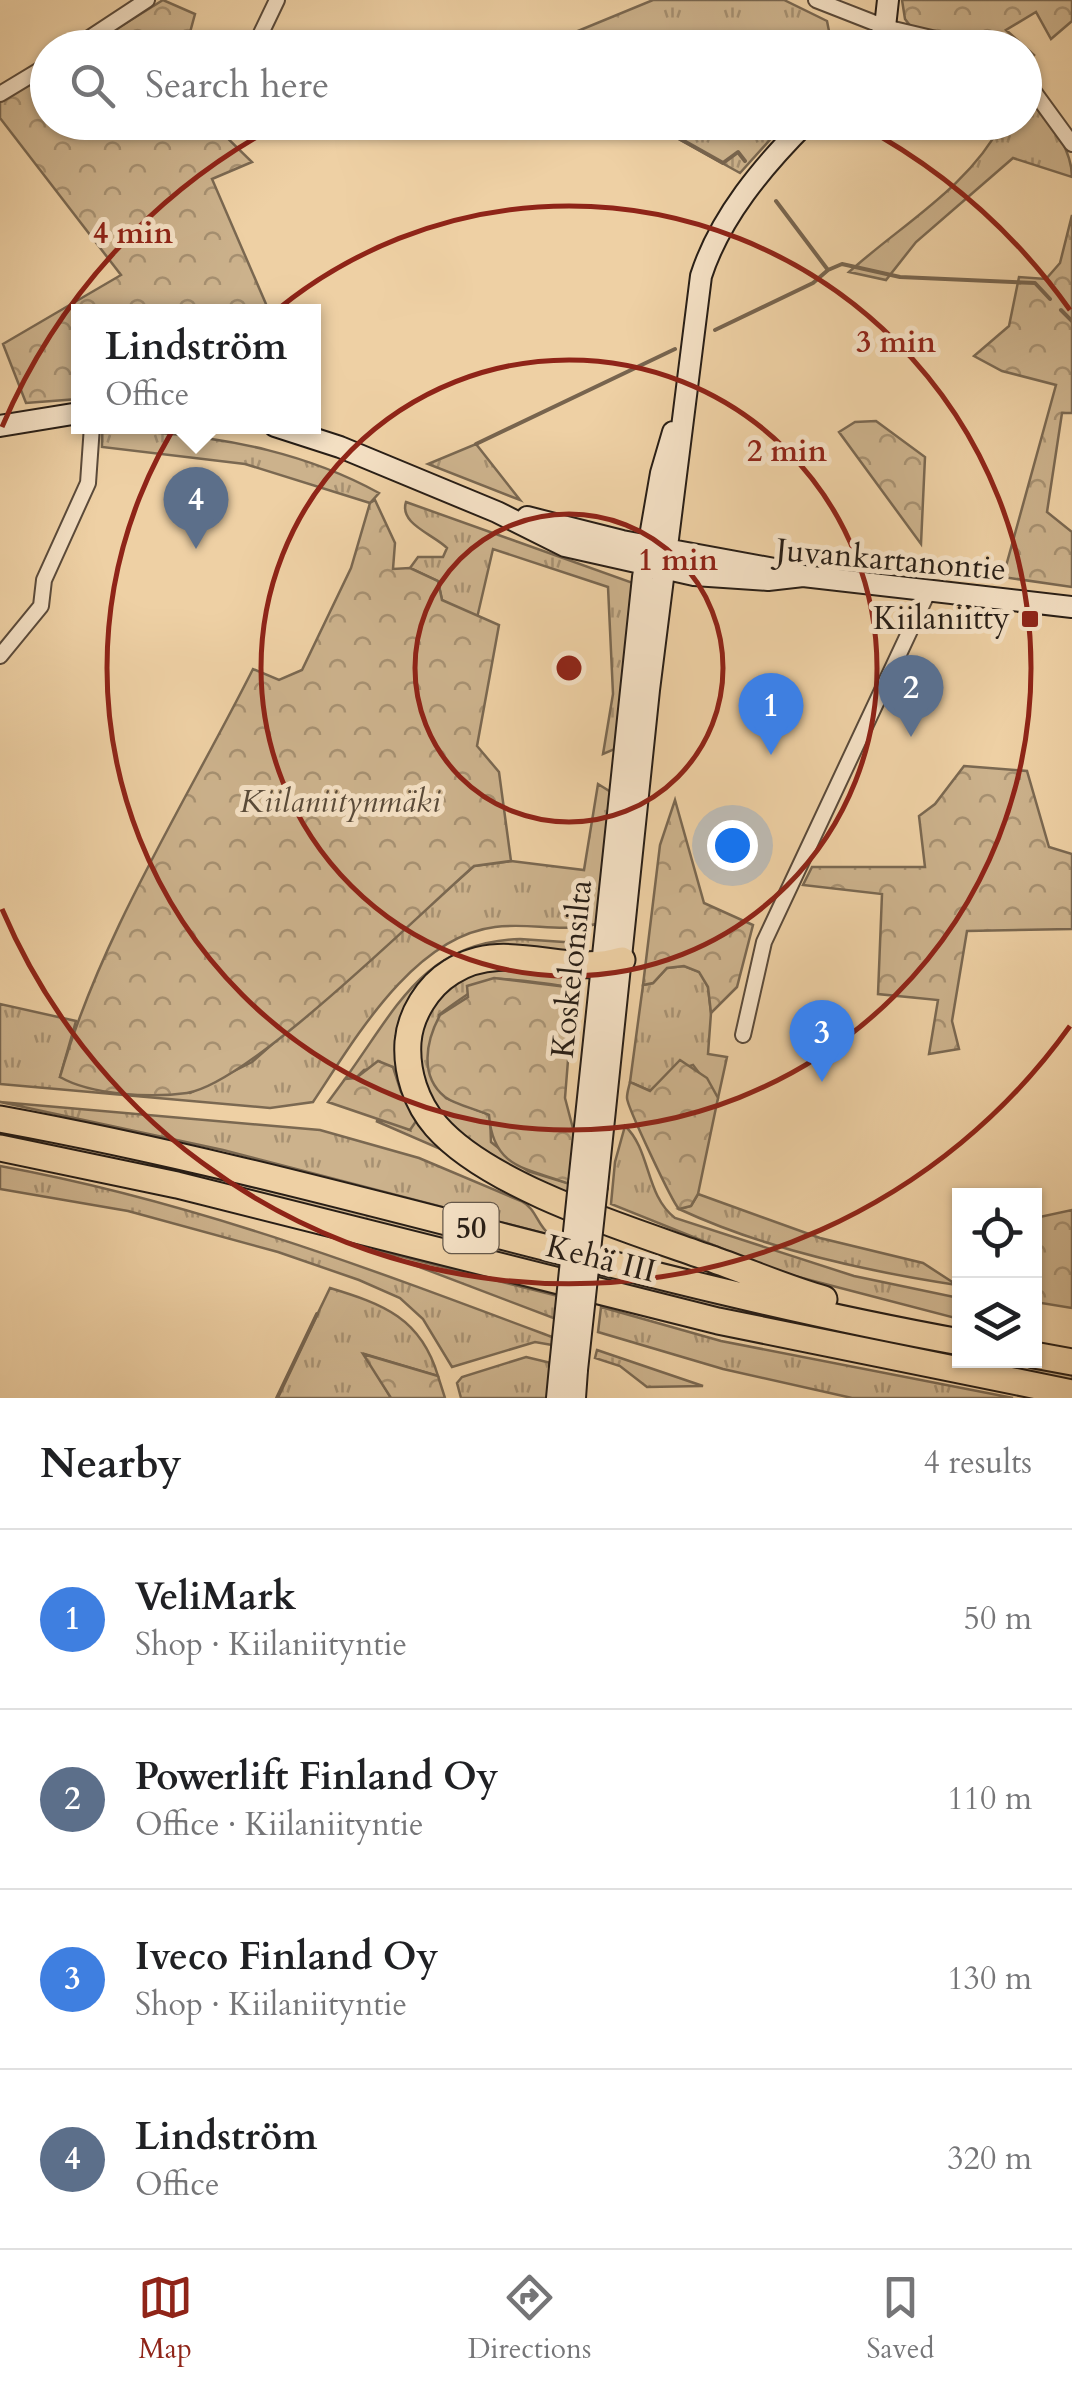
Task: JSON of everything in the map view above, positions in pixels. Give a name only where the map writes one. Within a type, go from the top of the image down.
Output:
[{"type":"highway","points":[[612,962],[482,958],[439,982],[415,1014],[408,1057],[412,1081],[437,1127],[506,1177],[590,1214],[951,1340]]},
{"type":"highway","name":"Kehä III","points":[[0,1119],[129,1143],[723,1291],[951,1340]]},
{"type":"highway","name":"Kehä III","points":[[0,1148],[208,1192],[718,1322],[1072,1393]]},
{"type":"highway","points":[[1042,1356],[1072,1362]]},
{"type":"main road","points":[[884,30],[888,0]]},
{"type":"main road","name":"Koskelonsilta","points":[[557,1398],[569,1369],[656,557],[701,276],[709,249],[731,212],[791,140]]},
{"type":"main road","points":[[0,426],[71,414]]},
{"type":"main road","name":"Juvankartanontie","points":[[300,434],[497,512],[656,557],[788,568],[803,576],[1072,607]]},
{"type":"main road","name":"Koskelonsilta","points":[[569,1369],[575,1398]]},
{"type":"street","points":[[101,30],[147,0]]},
{"type":"street","points":[[263,30],[277,0]]},
{"type":"street","points":[[816,0],[898,30]]},
{"type":"street","points":[[0,94],[30,76]]},
{"type":"street","points":[[1042,103],[1072,144]]},
{"type":"street","points":[[0,656],[41,606],[44,580],[88,483],[91,434]]},
{"type":"street","points":[[743,1035],[764,942],[929,590]]},
{"type":"green space","points":[[163,0],[195,14],[191,30],[115,30]]},
{"type":"green space","points":[[653,0],[784,0],[827,21],[829,30],[580,30]]},
{"type":"green space","points":[[902,0],[1072,0],[1072,21],[1051,39],[1036,12],[1006,30],[921,30],[912,28],[905,19]]},
{"type":"green space","points":[[30,82],[30,140],[229,140],[252,162],[212,179],[266,304],[71,304],[121,275],[0,118],[0,101]]},
{"type":"green space","points":[[1042,110],[1062,141],[1072,177],[1013,158],[916,242],[886,280],[849,272],[953,186],[992,140],[1042,140]]},
{"type":"green space","points":[[681,140],[769,140],[740,173]]},
{"type":"green space","points":[[1072,215],[1072,413],[1062,413],[1047,512],[1072,532],[1072,587],[1003,577],[1056,385],[1002,371],[974,356],[1009,326],[1019,277],[1046,279],[1060,263]]},
{"type":"green space","points":[[71,304],[71,400],[26,403],[3,344]]},
{"type":"green space","points":[[876,421],[925,457],[921,544],[839,432],[855,422]]},
{"type":"green space","points":[[102,434],[209,439],[296,458],[379,493],[370,503],[245,464],[102,447]]},
{"type":"green space","points":[[476,444],[520,500],[428,464]]},
{"type":"green space","name":"Kiilaniitynmäki","points":[[375,500],[395,543],[393,569],[410,568],[438,581],[442,600],[499,625],[477,746],[499,772],[511,861],[474,866],[291,1030],[215,1082],[187,1093],[139,1095],[88,1088],[60,1077],[77,1024],[121,920],[253,669],[279,680],[302,670],[351,568],[370,503]]},
{"type":"green space","points":[[406,502],[633,583],[615,749],[603,754],[613,694],[608,587],[493,549],[477,618],[442,600],[438,581],[410,568],[418,557],[443,557],[447,548],[412,523],[405,510]]},
{"type":"green space","points":[[964,766],[1027,771],[1049,847],[1072,854],[1072,929],[967,931],[952,1021],[959,1049],[929,1054],[938,1000],[878,994],[882,894],[803,885],[812,867],[925,867],[919,816],[935,804]]},
{"type":"green space","points":[[598,784],[614,794],[600,923],[572,928],[495,927],[465,935],[438,950],[389,995],[313,1102],[270,1108],[0,1084],[0,1004],[76,1021],[60,1077],[190,1093],[252,1062],[474,866],[511,861],[584,870]]},
{"type":"green space","points":[[675,800],[704,903],[753,925],[737,987],[711,1013],[708,987],[699,972],[684,966],[667,968],[653,983],[643,985],[660,845]]},
{"type":"green space","points":[[520,939],[578,943],[579,951],[495,948],[402,1024],[454,1155],[376,1121],[389,1121],[410,1130],[392,1067],[364,1070],[356,1078],[345,1079],[397,1005],[435,966],[459,952]]},
{"type":"green space","points":[[684,966],[700,972],[708,987],[708,1054],[727,1057],[718,1098],[693,1065],[670,1072],[650,1091],[630,1082],[643,985],[653,983],[667,968]]},
{"type":"green space","points":[[496,967],[572,976],[573,998],[567,987],[494,979],[439,1015],[446,1098],[490,1115],[491,1142],[528,1171],[570,1184],[569,1194],[517,1172],[468,1142],[437,1110],[420,1076],[420,1025],[449,983]]},
{"type":"green space","points":[[494,978],[567,987],[573,998],[565,1098],[576,1140],[570,1184],[515,1164],[497,1146],[489,1115],[445,1097],[431,1079],[429,1047],[440,1015],[468,997],[467,986]]},
{"type":"green space","points":[[680,1060],[707,1078],[718,1098],[698,1194],[691,1206],[679,1209],[627,1098],[630,1082],[650,1091]]},
{"type":"green space","points":[[378,1061],[393,1067],[401,1092],[419,1117],[410,1130],[328,1102],[345,1079],[356,1078]]},
{"type":"green space","points":[[0,1102],[320,1130],[419,1158],[521,1201],[550,1235],[223,1150]]},
{"type":"green space","points":[[625,1126],[640,1147],[658,1197],[675,1218],[854,1276],[952,1297],[952,1317],[783,1273],[611,1204],[615,1162]]},
{"type":"green space","points":[[0,1128],[952,1350],[952,1360],[864,1344],[0,1138]]},
{"type":"green space","points":[[0,1166],[142,1198],[280,1239],[552,1337],[552,1345],[535,1342],[452,1367],[423,1319],[400,1298],[278,1252],[128,1211],[0,1189]]},
{"type":"green space","points":[[698,1194],[820,1238],[923,1263],[952,1284],[815,1257],[746,1236],[679,1209],[691,1206]]},
{"type":"green space","points":[[1072,1210],[1072,1308],[1042,1303],[1042,1216]]},
{"type":"green space","points":[[372,1249],[558,1296],[556,1319]]},
{"type":"green space","points":[[330,1288],[398,1316],[421,1340],[438,1376],[365,1354],[391,1398],[277,1398]]},
{"type":"green space","points":[[601,1307],[721,1341],[1013,1398],[852,1398],[723,1369],[598,1332]]},
{"type":"green space","points":[[597,1350],[703,1386],[647,1387],[620,1366],[595,1358]]},
{"type":"green space","points":[[363,1354],[438,1376],[445,1398],[391,1398]]},
{"type":"green space","points":[[526,1357],[551,1363],[549,1398],[461,1398],[457,1383],[462,1377]]},
{"type":"green space","points":[[1042,1367],[1072,1372],[1072,1382],[995,1368]]},
{"type":"waterway","points":[[682,140],[723,163],[738,152],[745,161]]},
{"type":"waterway","points":[[776,201],[828,270],[842,264],[900,277],[1035,283],[1050,299]]},
{"type":"waterway","points":[[715,330],[813,283],[828,270]]},
{"type":"waterway","points":[[1061,310],[1072,321]]},
{"type":"waterway","points":[[476,444],[675,349]]},
{"type":"waterway","points":[[277,1398],[317,1314]]},
{"type":"place","name":"Lindström","points":[[196,549]]},
{"type":"place","name":"Kiilaniitty","points":[[1030,619]]},
{"type":"place","name":"Powerlift Finland Oy","points":[[911,737]]},
{"type":"place","name":"VeliMark","points":[[771,755]]},
{"type":"place","name":"Iveco Finland Oy","points":[[822,1082]]}]
